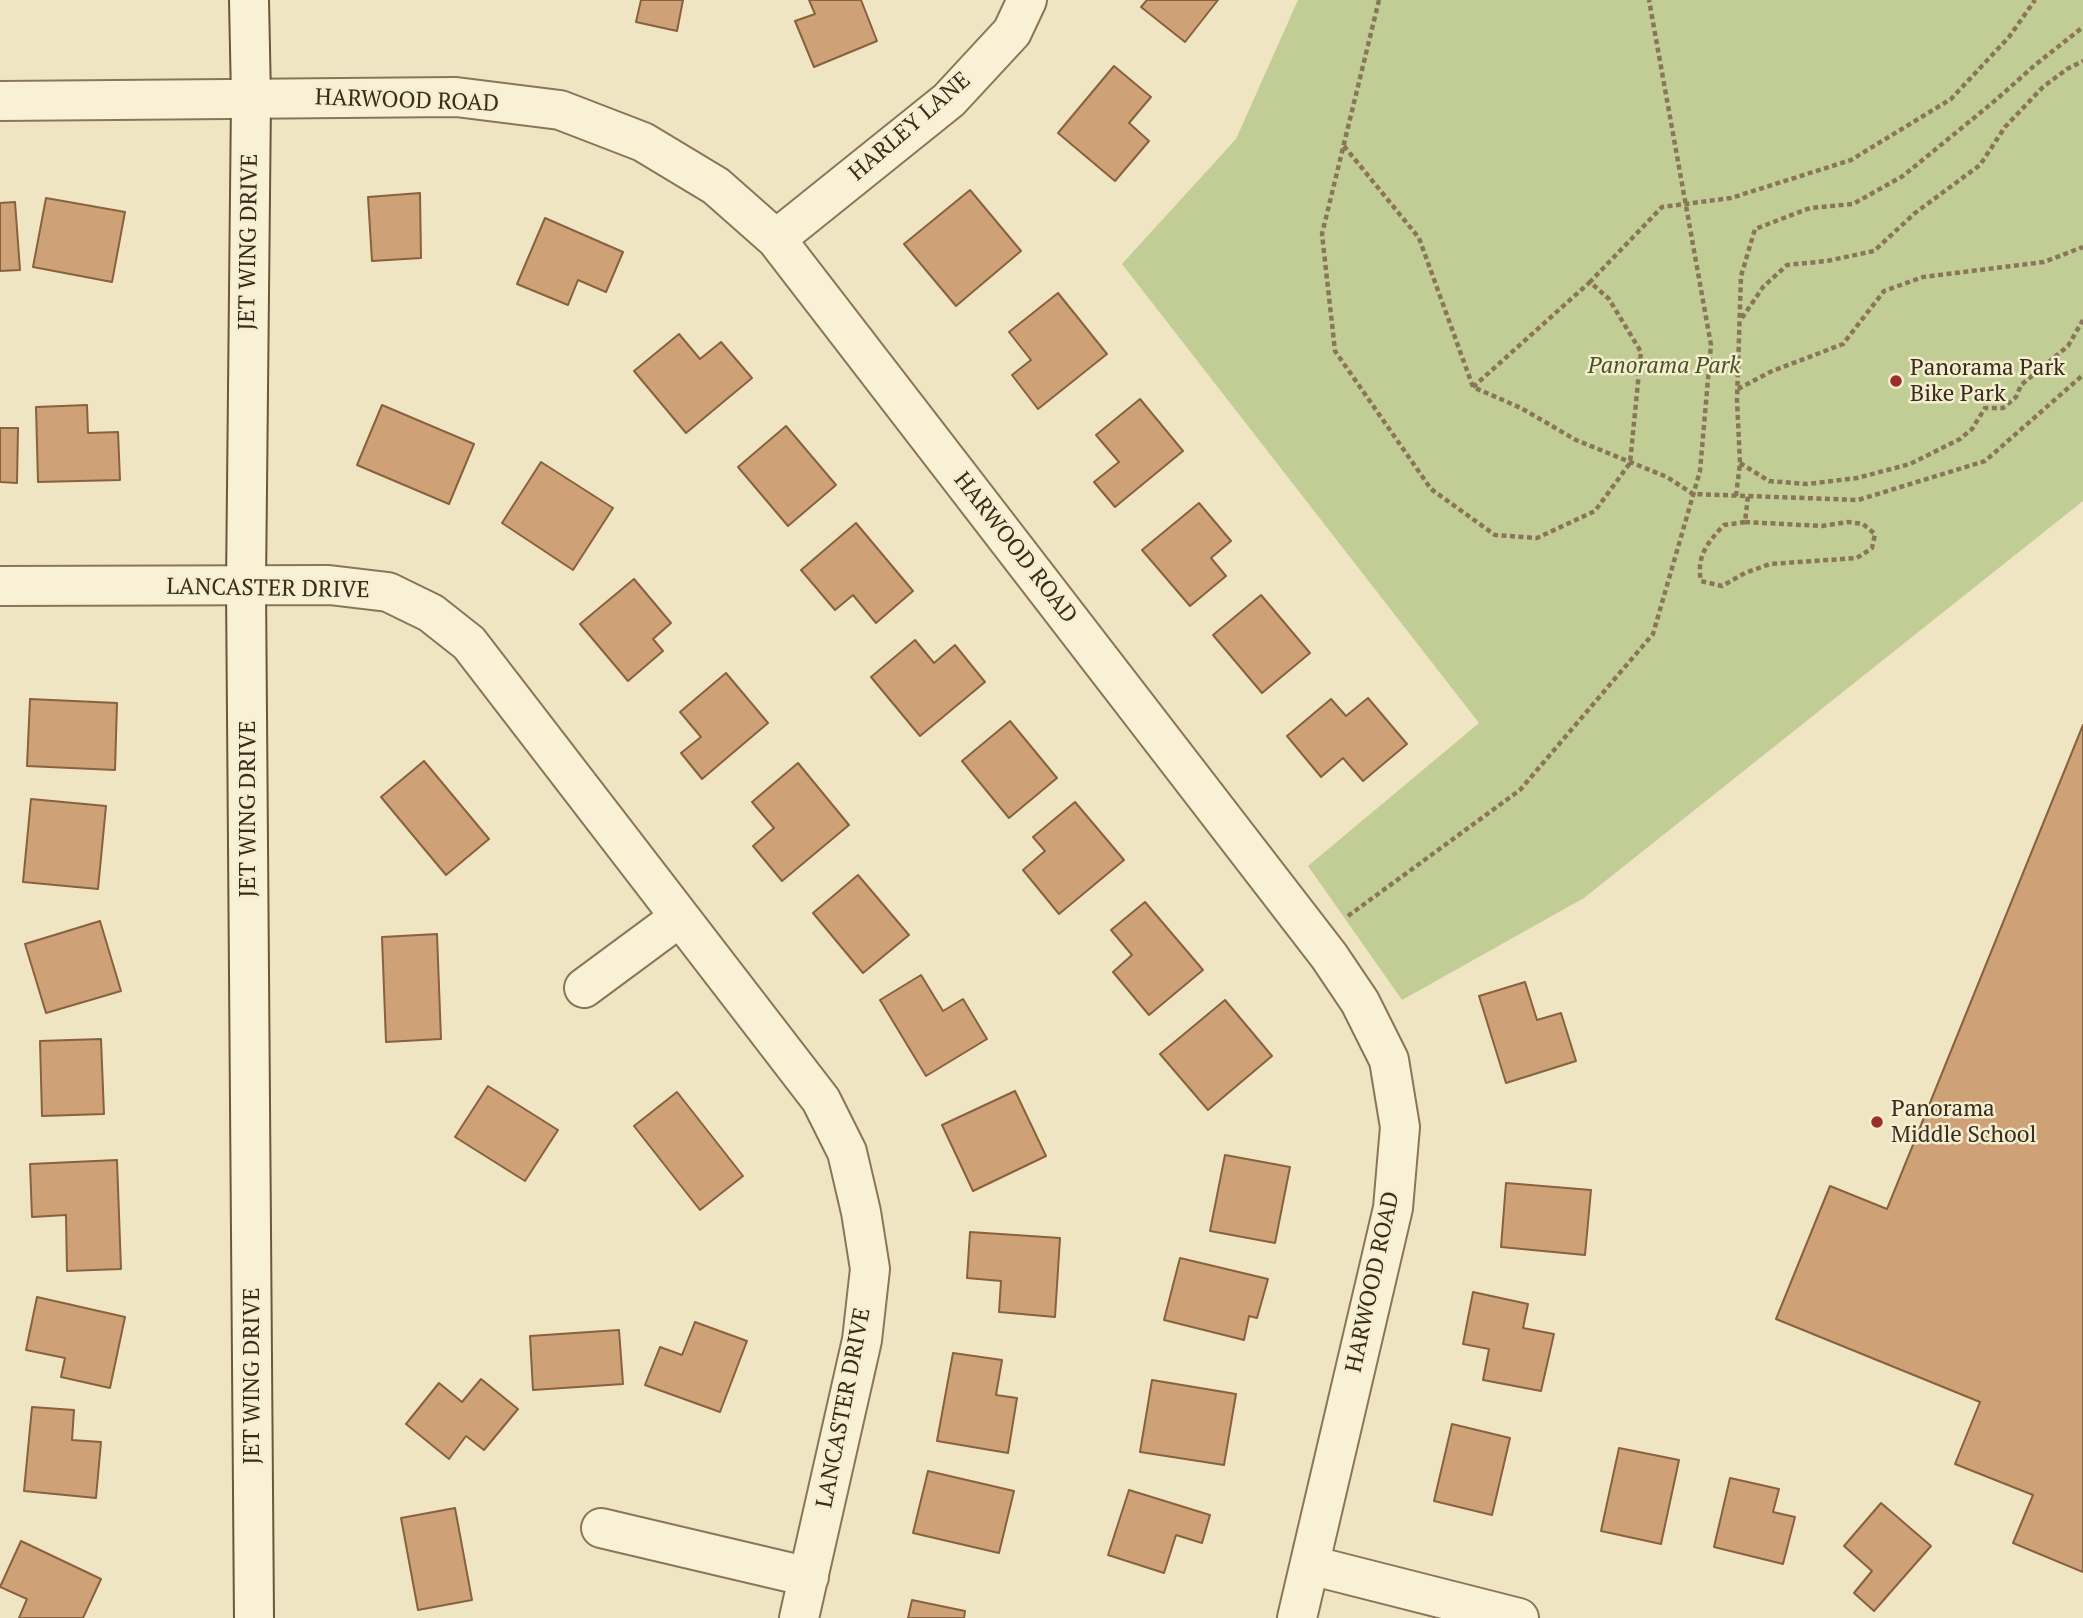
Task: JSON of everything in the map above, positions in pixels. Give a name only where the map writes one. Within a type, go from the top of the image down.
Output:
[{"type":"street","name":"JET WING DRIVE","points":[[249,0],[251,98],[246,586],[254,1618]]},
{"type":"street","name":"HARLEY LANE","points":[[776,239],[949,100],[1012,32],[1027,0]]},
{"type":"street","name":"HARWOOD ROAD","points":[[0,100],[456,97],[560,110],[643,142],[716,187],[776,239],[1329,956],[1360,1002],[1389,1060],[1399,1127],[1392,1208],[1297,1618]]},
{"type":"street","name":"LANCASTER DRIVE","points":[[0,586],[328,585],[388,592],[431,613],[468,643],[821,1100],[848,1152],[870,1269],[862,1340],[799,1618]]},
{"type":"street","points":[[584,988],[680,917]]},
{"type":"street","points":[[601,1528],[809,1577]]},
{"type":"street","points":[[1310,1565],[1519,1618]]},
{"type":"path","points":[[1379,0],[1322,234],[1335,351],[1431,489],[1495,535],[1537,538],[1595,511],[1630,463],[1641,352],[1609,299],[1590,282]]},
{"type":"path","points":[[1342,920],[1520,790],[1653,634],[1700,471],[1711,345],[1650,0]]},
{"type":"path","points":[[1473,387],[1590,282],[1662,207],[1731,198],[1851,160],[1951,99],[2009,37],[2035,0]]},
{"type":"path","points":[[1736,496],[1740,463],[1738,389],[1741,276],[1755,229],[1810,208],[1853,204],[1903,176],[2083,27]]},
{"type":"path","points":[[1741,320],[1763,287],[1787,265],[1827,261],[1874,251],[1915,213],[1980,165],[2005,127],[2043,87],[2083,61]]},
{"type":"path","points":[[1343,146],[1419,238],[1473,387],[1521,408],[1576,440],[1667,477],[1693,494],[1858,500],[1985,461],[2083,375]]},
{"type":"path","points":[[1738,389],[1770,372],[1843,344],[1884,291],[1923,277],[2043,262],[2083,247]]},
{"type":"path","points":[[1740,463],[1769,481],[1807,484],[1857,478],[1910,464],[1960,439],[1972,429],[1985,408],[2003,408],[2016,397],[2021,385],[2068,346],[2083,320]]},
{"type":"path","points":[[1745,522],[1748,496]]},
{"type":"path","points":[[1745,522],[1822,526],[1847,522],[1863,524],[1875,534],[1872,548],[1857,558],[1770,564],[1745,573],[1722,586],[1701,581],[1698,566],[1705,546],[1724,524],[1745,522]]},
{"type":"green space","name":"Panorama Park","points":[[1298,0],[2083,0],[2083,501],[1584,898],[1402,1000],[1308,866],[1479,723],[1122,264],[1236,139]]},
{"type":"building","points":[[641,0],[683,0],[677,31],[636,22]]},
{"type":"building","points":[[809,0],[861,0],[877,41],[814,67],[795,21],[815,14]]},
{"type":"building","points":[[1147,0],[1218,0],[1185,42],[1141,7]]},
{"type":"building","points":[[1114,66],[1151,97],[1129,123],[1149,141],[1115,181],[1058,133]]},
{"type":"building","points":[[970,190],[1021,251],[956,306],[904,244]]},
{"type":"building","points":[[420,193],[421,258],[372,261],[368,197]]},
{"type":"building","points":[[46,198],[125,212],[112,282],[33,267]]},
{"type":"building","points":[[15,202],[20,270],[0,271],[0,203]]},
{"type":"building","points":[[545,218],[623,252],[606,292],[578,280],[568,305],[517,284]]},
{"type":"building","points":[[1058,293],[1107,354],[1038,409],[1012,375],[1031,360],[1009,332]]},
{"type":"building","points":[[679,334],[700,359],[721,342],[752,378],[686,433],[634,371]]},
{"type":"building","points":[[1140,399],[1183,451],[1115,507],[1094,482],[1119,462],[1096,435]]},
{"type":"building","points":[[87,405],[88,433],[118,432],[120,480],[38,482],[36,407]]},
{"type":"building","points":[[382,405],[474,444],[449,504],[357,465]]},
{"type":"building","points":[[786,426],[836,485],[788,526],[738,467]]},
{"type":"building","points":[[0,428],[18,428],[17,483],[0,482]]},
{"type":"building","points":[[541,462],[613,508],[573,570],[502,523]]},
{"type":"building","points":[[1199,503],[1231,541],[1211,558],[1226,576],[1190,606],[1142,550]]},
{"type":"building","points":[[856,523],[913,591],[876,623],[853,595],[835,610],[801,570]]},
{"type":"building","points":[[634,579],[671,623],[653,639],[663,651],[628,681],[580,624]]},
{"type":"building","points":[[1261,595],[1310,653],[1262,693],[1213,635]]},
{"type":"building","points":[[915,640],[934,663],[955,645],[985,682],[920,736],[871,677]]},
{"type":"building","points":[[726,673],[768,723],[702,779],[681,753],[701,737],[680,712]]},
{"type":"building","points":[[1368,698],[1407,744],[1363,781],[1343,758],[1321,777],[1287,736],[1331,699],[1346,716]]},
{"type":"building","points":[[30,699],[117,703],[115,770],[27,766]]},
{"type":"building","points":[[1010,721],[1057,778],[1009,818],[962,761]]},
{"type":"building","points":[[2083,725],[2083,1572],[2013,1543],[2033,1495],[1955,1464],[1980,1402],[1776,1319],[1830,1186],[1887,1209]]},
{"type":"building","points":[[424,761],[489,839],[446,875],[381,797]]},
{"type":"building","points":[[798,763],[849,825],[782,881],[753,846],[774,828],[752,802]]},
{"type":"building","points":[[31,799],[106,806],[98,889],[23,882]]},
{"type":"building","points":[[1075,802],[1124,860],[1059,914],[1023,870],[1045,851],[1033,837]]},
{"type":"building","points":[[858,875],[909,935],[863,973],[813,913]]},
{"type":"building","points":[[1145,902],[1203,970],[1149,1015],[1113,972],[1132,955],[1111,930]]},
{"type":"building","points":[[100,921],[121,991],[46,1013],[25,944]]},
{"type":"building","points":[[437,934],[441,1039],[386,1042],[382,937]]},
{"type":"building","points":[[921,975],[943,1011],[963,999],[987,1039],[926,1076],[880,1000]]},
{"type":"building","points":[[1525,982],[1537,1020],[1561,1013],[1576,1061],[1506,1083],[1479,996]]},
{"type":"building","points":[[1225,1000],[1272,1056],[1208,1110],[1160,1054]]},
{"type":"building","points":[[101,1039],[104,1114],[42,1116],[40,1041]]},
{"type":"building","points":[[488,1086],[558,1130],[525,1181],[455,1137]]},
{"type":"building","points":[[1015,1091],[1046,1156],[973,1191],[942,1125]]},
{"type":"building","points":[[677,1092],[743,1176],[700,1210],[634,1126]]},
{"type":"building","points":[[1225,1155],[1290,1167],[1275,1243],[1210,1231]]},
{"type":"building","points":[[117,1160],[121,1269],[67,1271],[66,1215],[32,1217],[30,1164]]},
{"type":"building","points":[[1506,1183],[1591,1190],[1585,1255],[1501,1247]]},
{"type":"building","points":[[970,1232],[1060,1238],[1055,1317],[999,1312],[1001,1281],[967,1278]]},
{"type":"building","points":[[1180,1258],[1268,1279],[1257,1318],[1249,1316],[1244,1340],[1164,1320]]},
{"type":"building","points":[[1473,1292],[1528,1304],[1523,1328],[1554,1334],[1541,1391],[1483,1380],[1489,1349],[1463,1344]]},
{"type":"building","points":[[37,1297],[125,1317],[110,1388],[61,1377],[65,1358],[26,1350]]},
{"type":"building","points":[[695,1322],[747,1341],[720,1412],[645,1385],[660,1347],[682,1355]]},
{"type":"building","points":[[619,1330],[623,1384],[533,1390],[530,1336]]},
{"type":"building","points":[[953,1353],[1002,1360],[996,1395],[1017,1398],[1008,1453],[937,1441]]},
{"type":"building","points":[[481,1379],[518,1409],[484,1450],[466,1436],[449,1459],[406,1424],[439,1383],[462,1402]]},
{"type":"building","points":[[1152,1380],[1236,1394],[1224,1465],[1140,1452]]},
{"type":"building","points":[[32,1407],[74,1410],[72,1440],[101,1442],[96,1498],[24,1491]]},
{"type":"building","points":[[1452,1424],[1510,1438],[1492,1515],[1434,1501]]},
{"type":"building","points":[[1619,1448],[1679,1460],[1661,1544],[1601,1531]]},
{"type":"building","points":[[928,1471],[1014,1491],[999,1553],[913,1533]]},
{"type":"building","points":[[1730,1478],[1779,1489],[1773,1512],[1795,1517],[1783,1564],[1714,1547]]},
{"type":"building","points":[[1129,1490],[1210,1515],[1202,1543],[1176,1535],[1164,1573],[1108,1555]]},
{"type":"building","points":[[1881,1503],[1931,1546],[1874,1611],[1854,1593],[1872,1571],[1844,1546]]},
{"type":"building","points":[[455,1508],[472,1600],[418,1610],[401,1518]]},
{"type":"building","points":[[21,1541],[101,1579],[83,1618],[19,1618],[27,1599],[0,1587]]},
{"type":"building","points":[[912,1600],[965,1611],[964,1618],[908,1618]]},
{"type":"place","name":"Panorama Park Bike Park","points":[[1896,381]]},
{"type":"place","name":"Panorama Middle School","points":[[1877,1122]]}]
